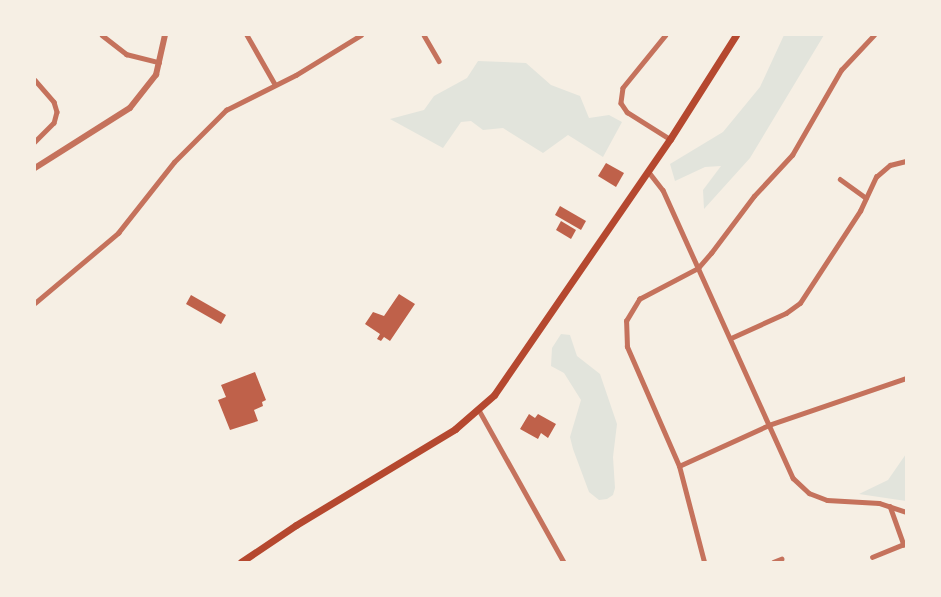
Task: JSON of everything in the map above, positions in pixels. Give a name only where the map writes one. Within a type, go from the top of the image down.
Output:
[{"type":"main road","points":[[241,562],[296,525],[455,430],[479,410],[511,373],[670,139],[736,35]]},
{"type":"street","points":[[102,35],[126,54],[159,62]]},
{"type":"street","points":[[35,168],[130,108],[156,75],[165,35]]},
{"type":"street","points":[[247,35],[275,84]]},
{"type":"street","points":[[35,303],[118,234],[174,162],[214,120],[234,104],[275,84],[361,35]]},
{"type":"street","points":[[424,35],[439,61]]},
{"type":"street","points":[[666,35],[623,88],[621,103],[627,112],[670,139]]},
{"type":"street","points":[[704,562],[679,466],[627,348],[625,330],[629,313],[639,299],[698,268],[754,196],[792,155],[841,70],[874,35]]},
{"type":"street","points":[[35,80],[54,102],[57,112],[54,123],[35,142]]},
{"type":"street","points":[[730,338],[786,313],[800,303],[866,198],[868,189],[881,172],[906,161]]},
{"type":"street","points":[[648,171],[663,190],[793,478],[809,493],[827,500],[879,503],[906,512]]},
{"type":"street","points":[[840,179],[866,198]]},
{"type":"street","points":[[679,466],[769,425],[906,378]]},
{"type":"street","points":[[479,410],[564,562]]},
{"type":"street","points":[[872,557],[905,544],[890,506]]},
{"type":"street","points":[[773,562],[781,559]]},
{"type":"shaded area","points":[[784,35],[824,35],[750,158],[704,209],[703,190],[721,166],[705,167],[675,181],[670,164],[723,132],[760,87]]},
{"type":"shaded area","points":[[478,61],[526,63],[551,85],[580,96],[589,118],[609,115],[622,122],[603,157],[568,135],[543,153],[503,128],[483,130],[471,121],[461,122],[443,148],[390,119],[424,110],[434,96],[467,78]]},
{"type":"shaded area","points":[[561,334],[570,335],[577,356],[600,374],[617,424],[613,457],[615,488],[613,495],[607,499],[599,500],[589,492],[573,449],[570,437],[581,400],[564,373],[551,366],[552,348]]},
{"type":"shaded area","points":[[906,454],[906,501],[859,494],[888,480]]},
{"type":"building","points":[[606,163],[624,173],[616,187],[598,176]]},
{"type":"building","points":[[560,206],[586,221],[581,230],[555,215]]},
{"type":"building","points":[[561,221],[576,230],[571,239],[556,230]]},
{"type":"building","points":[[399,294],[415,304],[390,341],[384,337],[381,341],[377,339],[380,334],[365,324],[373,312],[384,316]]},
{"type":"building","points":[[191,295],[226,315],[221,324],[186,304]]},
{"type":"building","points":[[255,372],[266,400],[262,402],[263,406],[254,410],[258,421],[230,430],[218,400],[226,397],[221,385]]},
{"type":"building","points":[[529,414],[535,418],[538,414],[556,424],[548,438],[541,433],[538,439],[520,429]]}]
